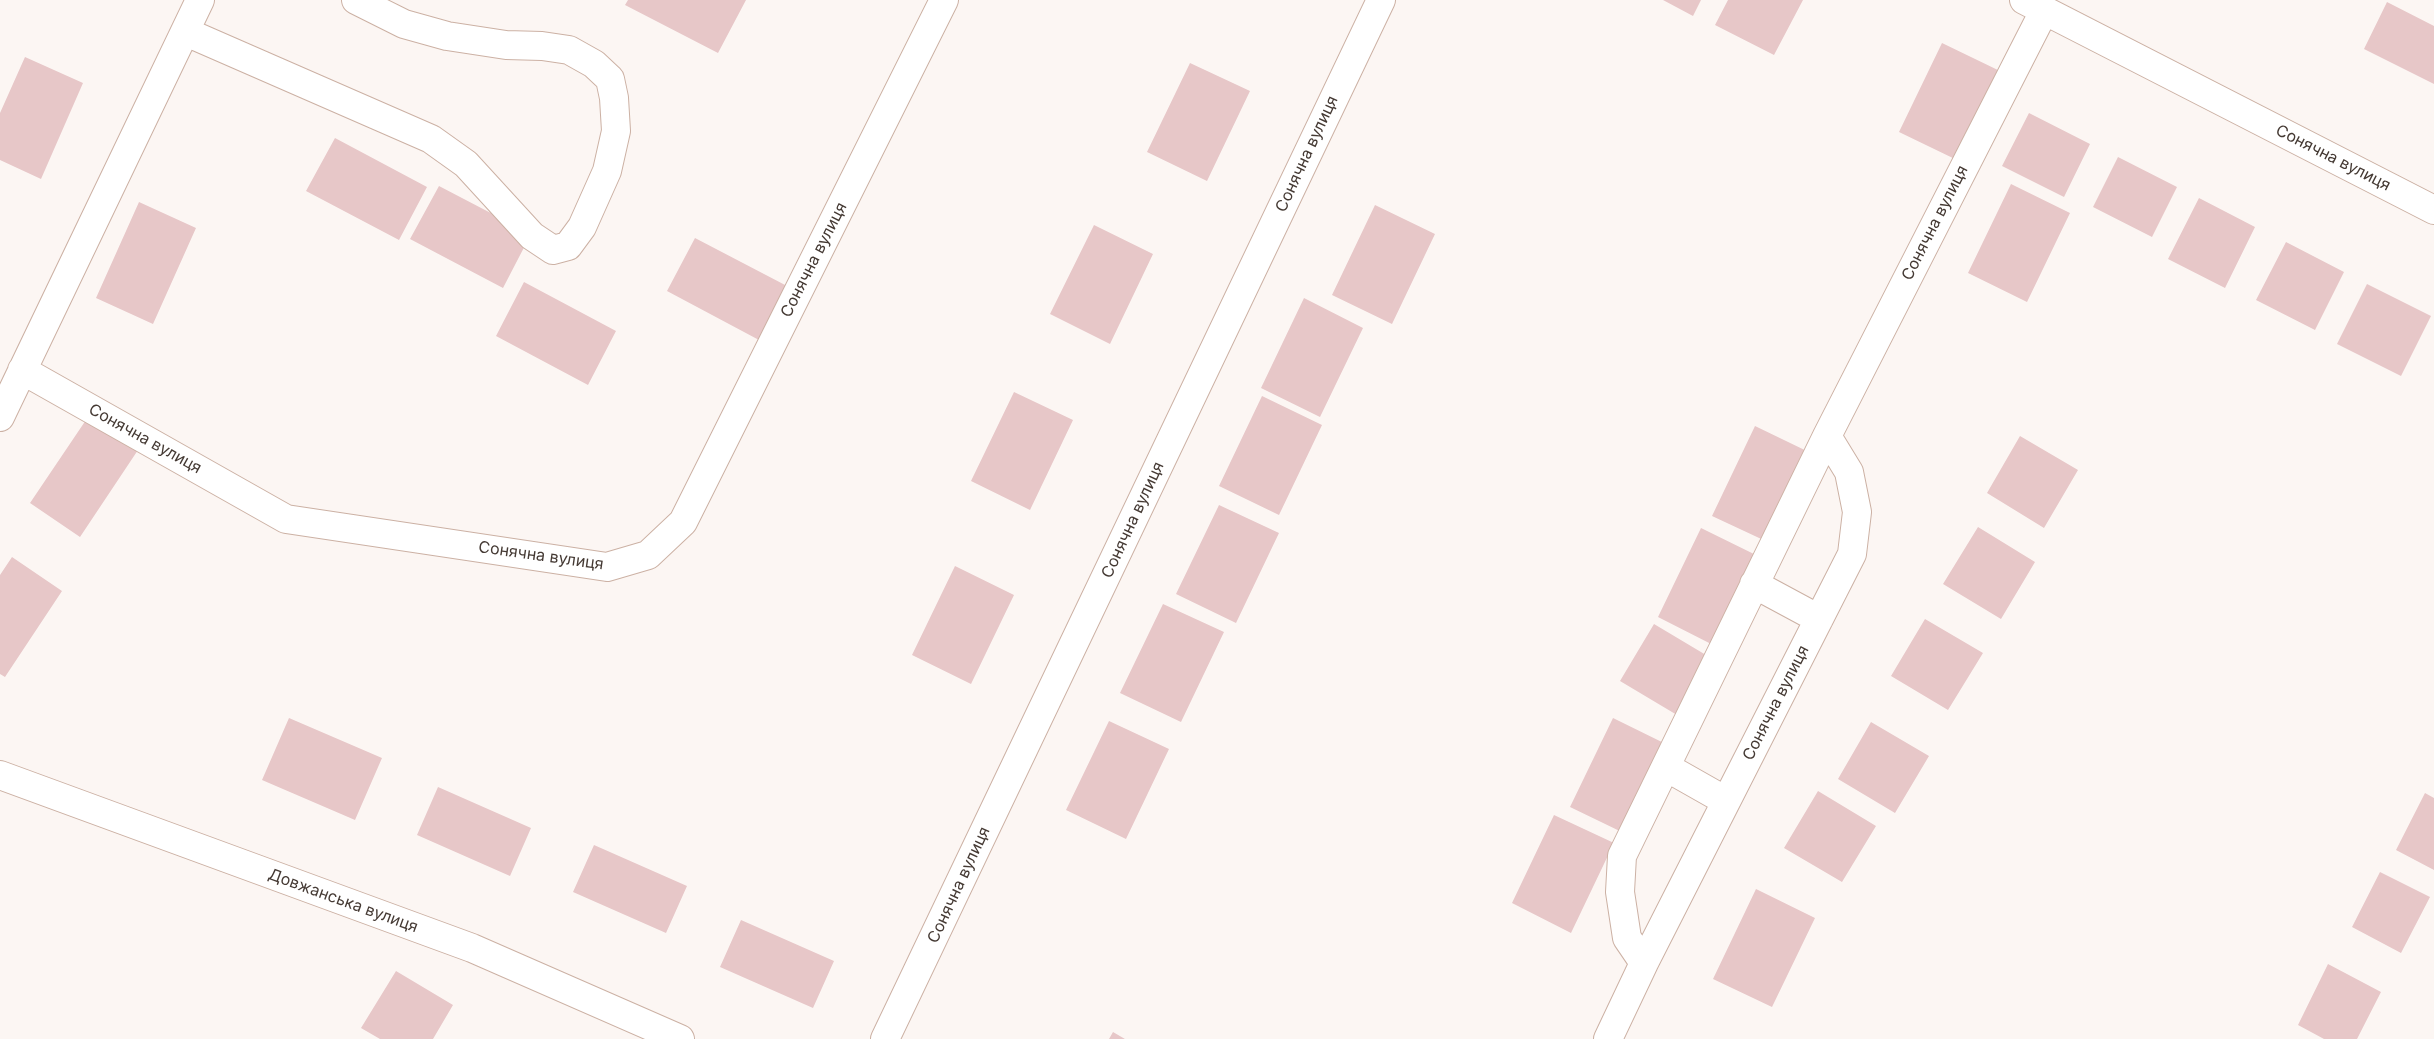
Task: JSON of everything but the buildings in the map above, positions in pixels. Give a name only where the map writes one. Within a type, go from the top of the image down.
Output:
[{"type":"street","points":[[0,417],[200,0]]},
{"type":"street","points":[[186,32],[431,139],[466,164],[532,236],[553,250],[568,246],[582,227],[607,170],[616,130],[614,98],[610,79],[594,64],[569,50],[542,46],[506,45],[447,36],[404,24],[356,0]]},
{"type":"street","name":"Сонячна вулиця","points":[[22,370],[286,519],[607,567],[648,555],[683,522],[944,0]]},
{"type":"street","name":"Сонячна вулиця","points":[[885,1039],[1380,0]]},
{"type":"street","name":"Сонячна вулиця","points":[[1644,963],[1627,938],[1620,892],[1622,856],[2034,5],[2434,210]]},
{"type":"street","name":"Сонячна вулиця","points":[[1608,1039],[1644,963],[1852,554],[1857,512],[1849,472],[1826,436]]},
{"type":"street","points":[[1754,584],[1819,619]]},
{"type":"street","points":[[1666,767],[1726,801]]},
{"type":"street","name":"Довжанська вулиця","points":[[0,775],[472,948],[680,1039]]}]
